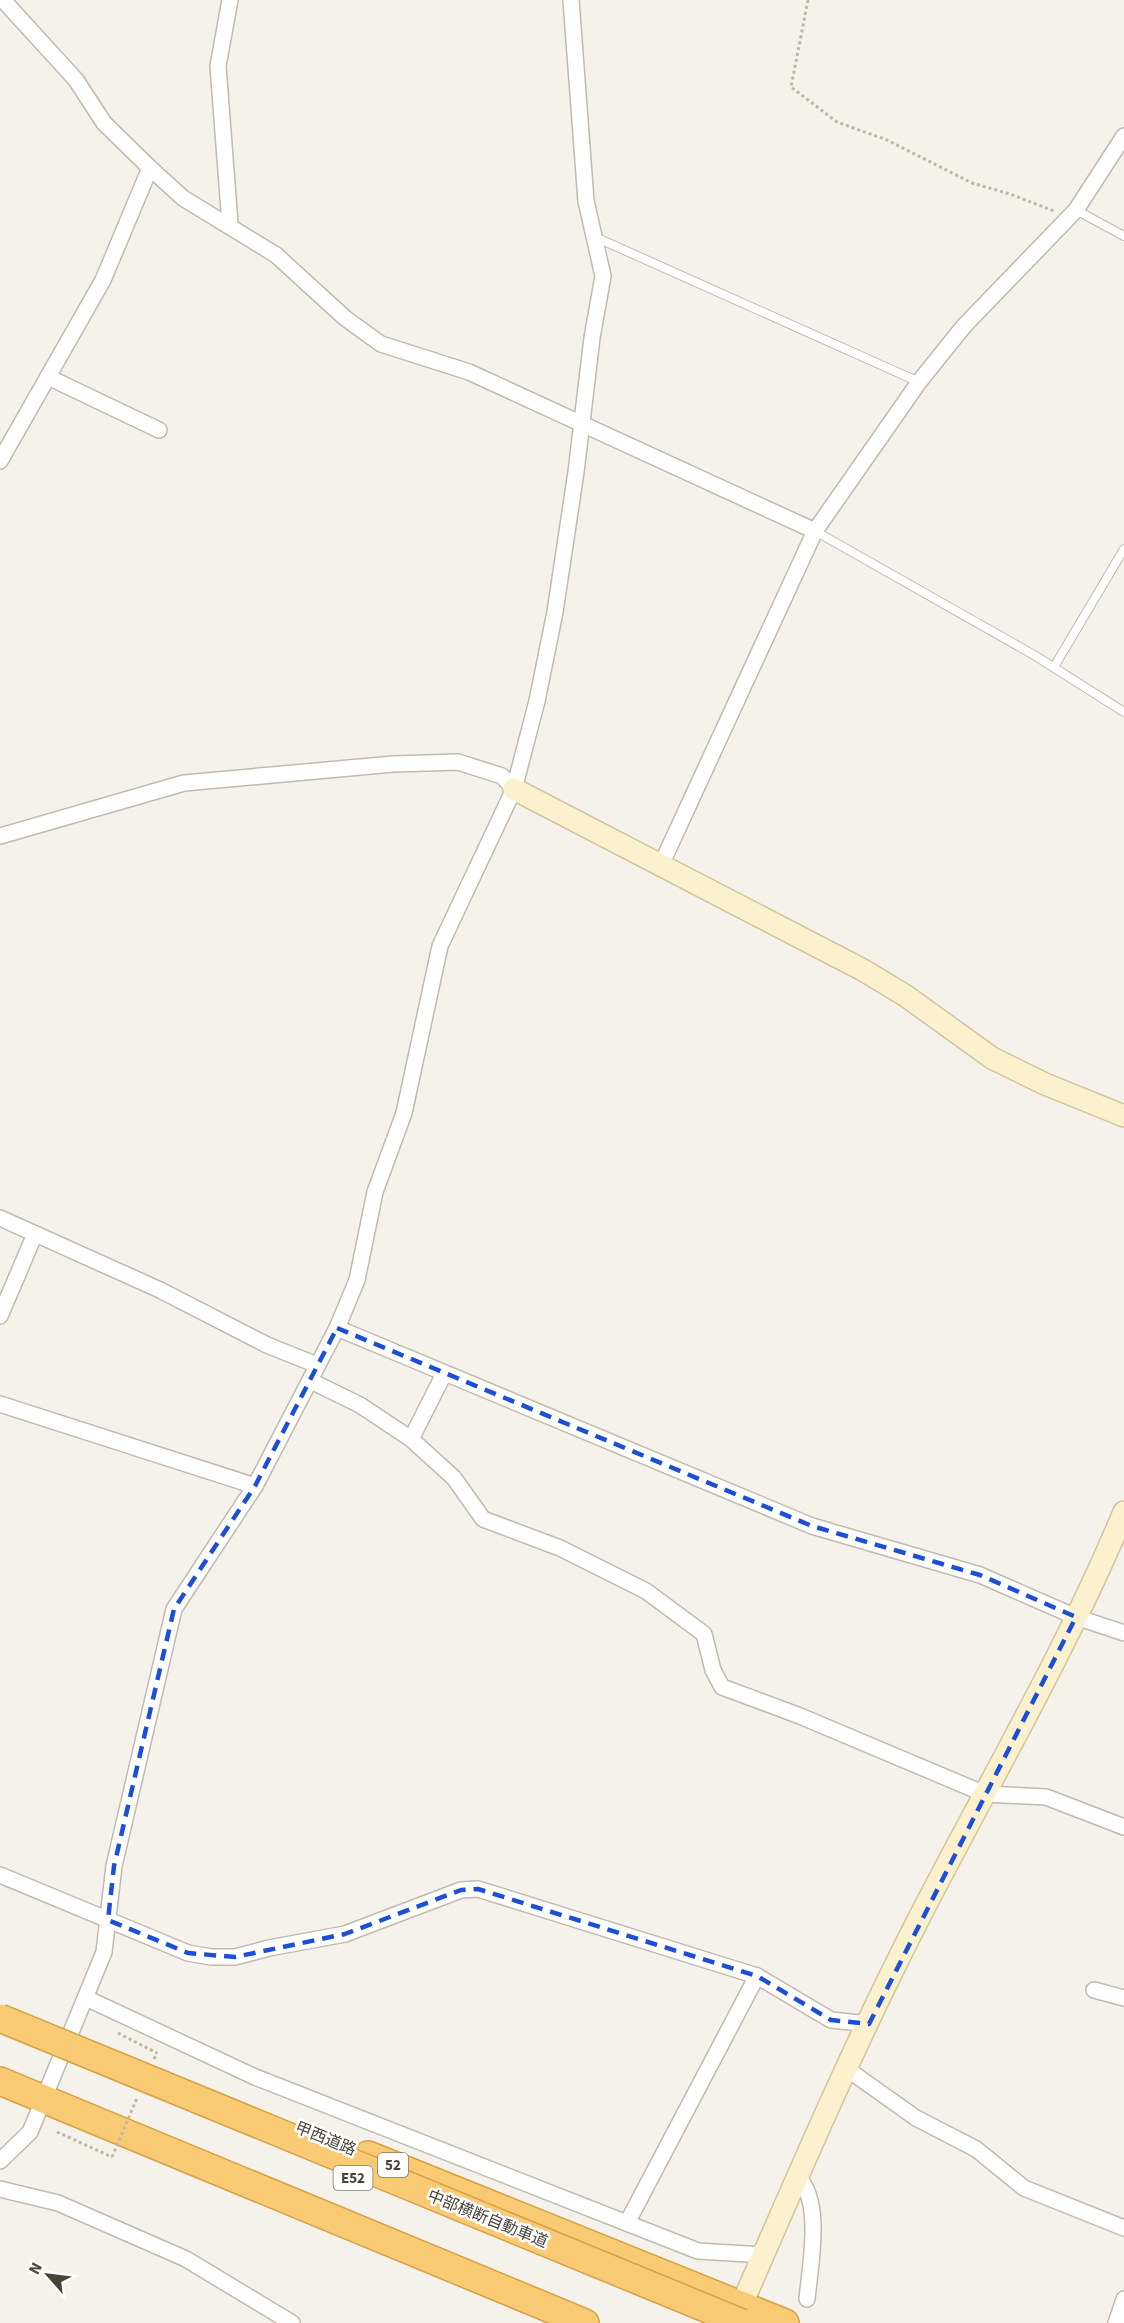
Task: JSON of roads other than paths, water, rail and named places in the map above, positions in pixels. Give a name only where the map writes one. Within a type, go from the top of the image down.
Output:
[{"type":"highway","name":"甲西道路","points":[[0,2006],[739,2317],[785,2323]]},
{"type":"highway","name":"中部横断自動車道","points":[[0,2018],[739,2317]]},
{"type":"highway","name":"中部横断自動車道","points":[[0,2032],[705,2323]]},
{"type":"highway","points":[[0,2081],[585,2323]]},
{"type":"street","points":[[3,0],[76,80],[104,123],[150,168],[183,198],[230,224],[276,255],[345,318],[381,344],[469,372],[815,531]]},
{"type":"street","points":[[230,0],[218,66],[230,224]]},
{"type":"street","points":[[0,2161],[30,2132],[104,1952],[114,1866],[174,1609],[255,1486],[311,1381],[357,1280],[375,1192],[404,1113],[440,946],[514,789],[537,701],[555,612],[603,276],[586,201],[571,0]]},
{"type":"street","points":[[661,865],[815,531],[919,382],[964,326],[1073,214],[1124,136]]},
{"type":"street","points":[[0,461],[103,280],[150,168]]},
{"type":"street","points":[[48,377],[159,430]]},
{"type":"street","points":[[0,836],[184,783],[370,766],[458,762],[502,776],[514,789],[863,970],[906,996],[992,1058],[1045,1084],[1124,1116]]},
{"type":"street","points":[[0,1218],[160,1290],[267,1345],[317,1365]]},
{"type":"street","points":[[0,1316],[35,1233]]},
{"type":"street","points":[[337,1328],[812,1526],[980,1575],[1076,1617],[1124,1633]]},
{"type":"street","points":[[411,1438],[444,1374]]},
{"type":"street","points":[[311,1381],[360,1405],[411,1438],[454,1478],[483,1519],[560,1548],[646,1591],[704,1634],[714,1670],[722,1687],[800,1716],[985,1794],[1046,1797],[1124,1827]]},
{"type":"street","points":[[0,1404],[255,1486]]},
{"type":"street","points":[[739,2317],[764,2255],[847,2069],[916,1925],[1076,1617],[1124,1512]]},
{"type":"street","points":[[0,1875],[188,1953],[211,1958],[235,1957],[269,1948],[345,1934],[461,1890],[478,1889],[757,1976],[831,2020],[869,2024]]},
{"type":"street","points":[[627,2223],[670,2146],[757,1976]]},
{"type":"street","points":[[1094,1990],[1124,1998]]},
{"type":"street","points":[[86,1998],[255,2077],[698,2251],[764,2255]]},
{"type":"street","points":[[847,2069],[916,2118],[976,2149],[1024,2188],[1124,2228]]},
{"type":"street","points":[[798,2177],[807,2186],[813,2226],[807,2300]]},
{"type":"street","points":[[0,2189],[58,2203],[186,2259],[292,2323]]},
{"type":"street","points":[[1116,2323],[1124,2299]]},
{"type":"lane","points":[[1073,214],[1124,236]]},
{"type":"lane","points":[[594,236],[919,382]]},
{"type":"lane","points":[[815,531],[1054,667],[1124,712]]},
{"type":"lane","points":[[1054,667],[1124,549]]}]
